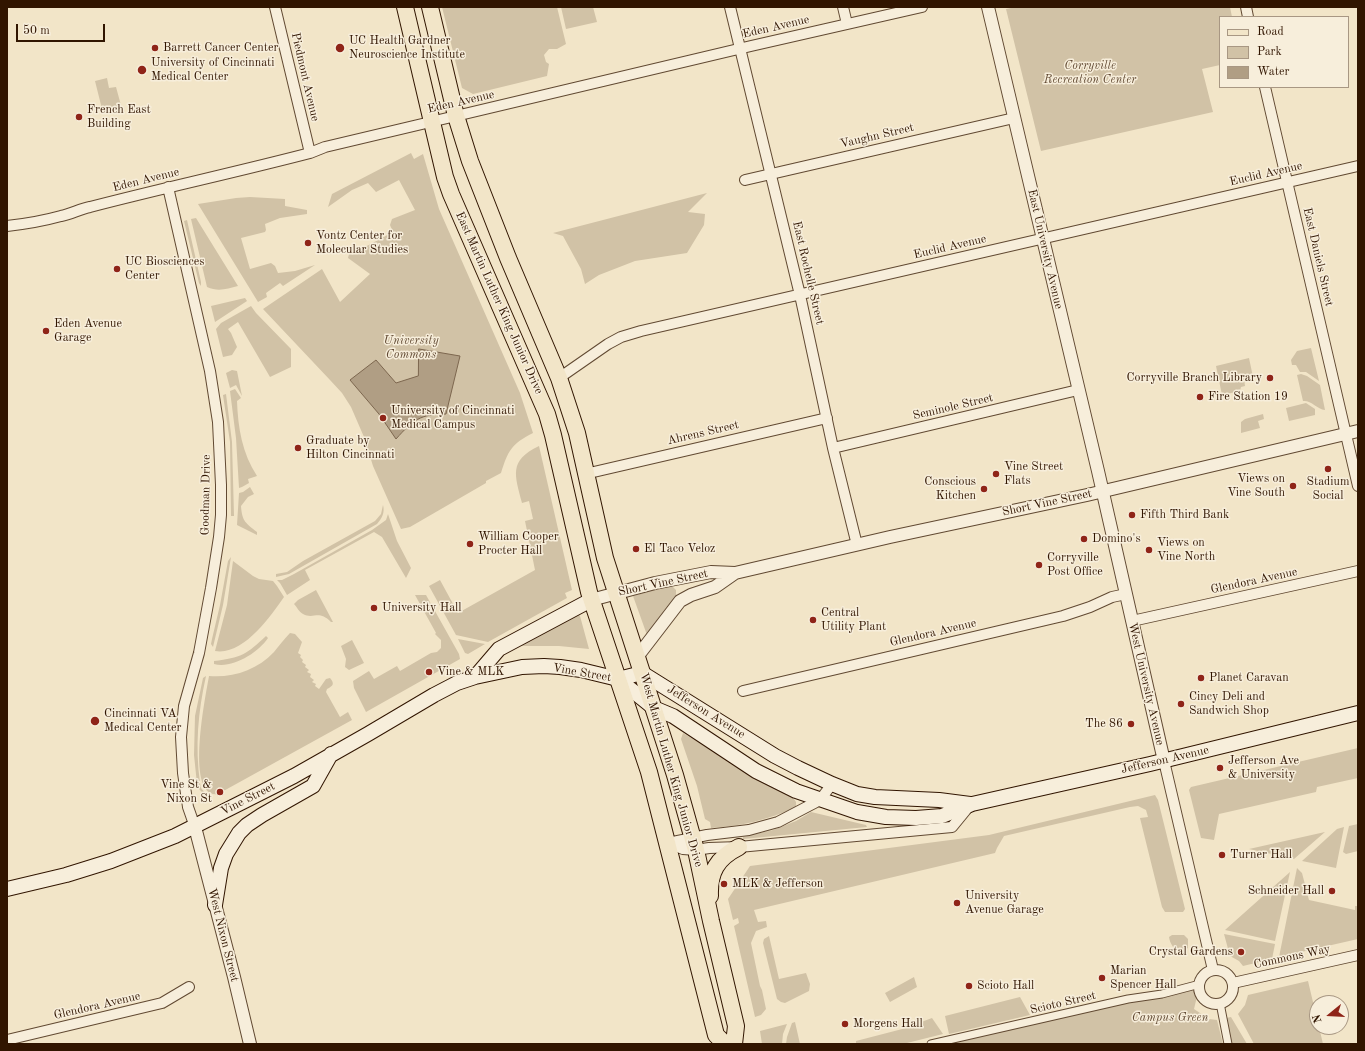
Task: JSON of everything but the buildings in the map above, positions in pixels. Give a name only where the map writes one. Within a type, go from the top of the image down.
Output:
[{"type":"main road","name":"East Martin Luther King Junior Drive","points":[[405,7],[445,177],[475,250],[533,379],[547,414],[591,600]]},
{"type":"main road","name":"East Martin Luther King Junior Drive","points":[[430,7],[456,116],[470,161],[508,258],[559,378],[576,433],[605,558],[615,593]]},
{"type":"main road","name":"West Martin Luther King Junior Drive","points":[[615,593],[654,708],[695,844],[711,922],[736,1026],[734,1044]]},
{"type":"main road","name":"Vine Street","points":[[475,676],[499,649],[591,600]]},
{"type":"main road","name":"West Martin Luther King Junior Drive","points":[[591,600],[649,772],[716,1035],[725,1044]]},
{"type":"main road","name":"Vine Street","points":[[7,889],[66,875],[111,861],[195,827],[294,776],[434,694],[475,676],[515,668],[544,666],[580,670],[618,679]]},
{"type":"main road","points":[[618,679],[642,673]]},
{"type":"main road","name":"Jefferson Avenue","points":[[642,673],[775,756],[832,784],[857,794],[875,797],[939,800],[972,804]]},
{"type":"main road","name":"Jefferson Avenue","points":[[618,679],[654,708],[673,716],[756,771],[796,791],[820,800],[857,812],[886,817],[916,818],[942,816],[972,804],[1164,761],[1358,713]]},
{"type":"main road","points":[[216,905],[221,868],[226,854],[239,834],[247,825],[262,815],[313,786],[332,754]]},
{"type":"main road","points":[[711,922],[710,891],[714,870],[727,852],[739,847]]},
{"type":"street","name":"Piedmont Avenue","points":[[275,7],[310,153]]},
{"type":"street","name":"East Rochelle Street","points":[[730,7],[800,295],[833,448],[856,545]]},
{"type":"street","points":[[843,7],[847,24]]},
{"type":"street","name":"Eden Avenue","points":[[7,226],[34,223],[62,216],[88,207],[168,187],[201,181],[310,153],[325,147],[922,7]]},
{"type":"street","name":"East University Avenue","points":[[988,7],[1102,491]]},
{"type":"street","name":"East Daniels Street","points":[[1265,88],[1358,486]]},
{"type":"street","name":"Vaughn Street","points":[[745,180],[1014,118]]},
{"type":"street","name":"Euclid Avenue","points":[[559,378],[608,344],[621,337],[1358,166]]},
{"type":"street","name":"Goodman Drive","points":[[168,187],[210,371],[218,422],[222,485],[219,537],[211,588],[199,653],[184,706],[181,737],[182,765],[188,807],[195,827]]},
{"type":"street","name":"Seminole Street","points":[[833,448],[1078,390]]},
{"type":"street","name":"Ahrens Street","points":[[585,474],[827,418]]},
{"type":"street","name":"Short Vine Street","points":[[591,600],[654,583],[711,572],[735,573],[1102,491],[1358,431]]},
{"type":"street","name":"West University Avenue","points":[[1102,491],[1213,970]]},
{"type":"street","name":"Glendora Avenue","points":[[1132,621],[1358,571]]},
{"type":"street","name":"Short Vine Street","points":[[637,657],[680,601],[691,595],[715,587],[735,573]]},
{"type":"street","name":"Glendora Avenue","points":[[743,691],[1063,616],[1090,607],[1112,597],[1126,594]]},
{"type":"street","points":[[668,843],[682,849],[695,844],[778,822],[820,800],[832,784]]},
{"type":"street","points":[[695,844],[709,848],[739,847],[952,827],[972,804]]},
{"type":"street","name":"West Nixon Street","points":[[195,827],[250,1044]]},
{"type":"street","name":"Commons Way","points":[[1232,983],[1358,955]]},
{"type":"street","points":[[1213,970],[1218,970],[1226,974],[1232,983],[1232,993],[1230,998],[1220,1003],[1215,1004],[1206,1000],[1200,993],[1200,984],[1204,975],[1213,970]]},
{"type":"street","name":"Scioto Street","points":[[931,1044],[1200,984]]},
{"type":"street","name":"Glendora Avenue","points":[[7,1040],[162,1003],[188,987]]},
{"type":"street","points":[[1220,1003],[1228,1044]]},
{"type":"green space","points":[[442,7],[557,7],[566,44],[557,49],[549,49],[544,55],[546,62],[549,64],[547,76],[473,94],[462,88]]},
{"type":"green space","points":[[561,7],[593,7],[597,22],[566,29]]},
{"type":"green space","name":"Corryville Recreation Center","points":[[1016,7],[1230,7],[1232,16],[1219,16],[1219,65],[1202,69],[1213,112],[1041,151],[1006,9]]},
{"type":"green space","points":[[107,78],[109,88],[116,87],[122,109],[103,113],[95,81]]},
{"type":"green space","name":"University Commons","points":[[411,153],[414,159],[423,154],[439,209],[520,393],[533,433],[511,449],[501,473],[410,527],[401,529],[373,466],[364,437],[351,407],[342,393],[263,309],[322,269],[340,302],[370,274],[348,258],[349,254],[393,232],[390,225],[392,219],[415,210],[399,180],[376,192],[368,183],[352,190],[328,207],[332,194]]},
{"type":"green space","points":[[707,193],[688,212],[705,214],[704,225],[687,253],[635,261],[599,275],[585,284],[581,269],[563,236],[553,233]]},
{"type":"green space","points":[[250,197],[285,199],[285,206],[307,210],[307,214],[280,218],[265,224],[265,232],[241,238],[250,269],[271,263],[275,266],[278,273],[295,271],[315,265],[283,286],[280,283],[266,293],[267,297],[258,302],[198,204]]},
{"type":"green space","points":[[196,218],[238,286],[219,290],[207,287],[191,219]]},
{"type":"green space","points":[[187,220],[201,282],[201,286],[184,221]]},
{"type":"green space","points":[[245,298],[247,301],[215,322],[211,306]]},
{"type":"green space","points":[[251,306],[291,349],[291,367],[270,377],[238,322],[228,329],[237,347],[232,355],[223,357],[216,329],[221,323]]},
{"type":"green space","points":[[1311,348],[1319,381],[1306,372],[1300,372],[1296,365],[1292,365],[1291,360],[1297,351]]},
{"type":"green space","points":[[1249,358],[1253,377],[1244,379],[1245,386],[1241,387],[1240,391],[1222,395],[1216,366]]},
{"type":"green space","points":[[232,370],[237,371],[242,396],[236,385],[230,388],[226,373]]},
{"type":"green space","points":[[1301,374],[1307,376],[1320,385],[1325,410],[1309,402],[1303,401],[1297,375]]},
{"type":"green space","points":[[235,389],[241,398],[237,401],[238,421],[244,449],[257,476],[248,479],[249,483],[239,488],[236,438],[230,391]]},
{"type":"green space","points":[[226,394],[232,442],[234,516],[231,516],[230,442],[223,395]]},
{"type":"green space","points":[[1306,403],[1315,409],[1315,415],[1289,421],[1286,408]]},
{"type":"green space","points":[[1263,414],[1264,419],[1258,421],[1260,428],[1241,433],[1241,422],[1245,419]]},
{"type":"green space","points":[[539,446],[572,590],[565,593],[567,598],[488,642],[456,635],[429,586],[440,580],[458,613],[535,570],[525,521],[533,519],[529,501],[522,503],[517,484],[516,470],[522,457]]},
{"type":"green space","points":[[250,487],[254,494],[248,497],[241,506],[242,516],[245,522],[257,532],[257,535],[237,525],[239,493]]},
{"type":"green space","points":[[383,505],[383,515],[377,524],[289,574],[276,577],[276,574],[287,572],[303,561],[375,521],[381,514]]},
{"type":"green space","points":[[388,514],[397,541],[411,568],[406,578],[382,537],[374,532],[305,570],[310,580],[287,595],[277,580],[282,580],[294,574],[372,530],[386,520]]},
{"type":"green space","points":[[231,557],[223,605],[213,647],[211,644],[212,639],[228,561]]},
{"type":"green space","points":[[233,561],[259,579],[273,581],[284,597],[271,615],[255,633],[245,641],[236,647],[225,651],[215,651],[227,605]]},
{"type":"green space","points":[[669,586],[676,590],[676,597],[647,635],[633,596]]},
{"type":"green space","points":[[316,590],[333,622],[319,615],[307,616],[299,611],[294,604],[298,600]]},
{"type":"green space","points":[[415,595],[426,595],[459,654],[460,659],[366,712],[354,688],[353,681],[369,671],[374,679],[397,666],[400,671],[431,653],[437,652],[441,648],[441,640],[435,634],[436,633]]},
{"type":"green space","points":[[578,614],[580,616],[589,649],[559,646],[520,646],[520,645]]},
{"type":"green space","points":[[290,633],[295,634],[302,642],[298,653],[301,655],[300,657],[303,660],[302,662],[306,665],[305,667],[309,670],[307,672],[311,674],[310,677],[314,680],[312,682],[316,684],[315,686],[319,689],[326,679],[330,678],[333,685],[327,689],[326,692],[340,717],[348,712],[352,720],[218,794],[208,791],[202,780],[199,764],[204,703],[209,676],[227,676],[236,674],[244,672],[260,664],[274,652]]},
{"type":"green space","points":[[266,636],[268,638],[264,644],[244,658],[229,664],[214,664],[214,661],[237,657],[243,654],[254,647]]},
{"type":"green space","points":[[458,639],[485,644],[468,654],[465,653]]},
{"type":"green space","points":[[352,640],[364,663],[349,670],[345,667],[346,659],[341,646]]},
{"type":"green space","points":[[206,676],[198,729],[198,769],[201,788],[206,794],[205,795],[199,789],[197,784],[194,755],[195,716],[203,678]]},
{"type":"green space","points":[[683,733],[794,799],[796,802],[796,807],[754,822],[711,828],[710,822],[705,819],[697,786],[681,739]]},
{"type":"green space","points":[[1358,748],[1358,778],[1317,787],[1316,792],[1219,814],[1214,840],[1201,838],[1189,790],[1191,787]]},
{"type":"green space","points":[[1155,795],[1158,800],[1185,909],[1183,912],[1165,912],[1162,907],[1140,818],[1148,817],[1146,810],[1138,806],[1004,836],[995,853],[754,910],[758,922],[766,921],[767,927],[756,931],[751,943],[766,1009],[761,1015],[755,1017],[734,926],[739,923],[738,918],[733,920],[728,899],[750,866],[989,835]]},
{"type":"green space","points":[[811,812],[866,825],[867,827],[743,839],[743,837],[773,830],[796,821]]},
{"type":"green space","points":[[1358,824],[1358,851],[1346,854],[1343,852],[1349,826]]},
{"type":"green space","points":[[1344,827],[1336,868],[1302,861],[1337,829]]},
{"type":"green space","points":[[1325,832],[1294,859],[1249,849]]},
{"type":"green space","points":[[1297,868],[1302,873],[1309,900],[1355,910],[1355,906],[1358,906],[1358,939],[1279,957]]},
{"type":"green space","points":[[1290,872],[1275,941],[1225,930]]},
{"type":"green space","points":[[1224,934],[1275,944],[1272,959],[1243,966],[1239,961],[1230,956]]},
{"type":"green space","points":[[1172,935],[1184,935],[1188,939],[1188,948],[1180,953],[1170,942],[1169,937]]},
{"type":"green space","points":[[769,936],[779,979],[806,973],[810,984],[809,991],[785,1003],[777,999],[763,943],[764,939]]},
{"type":"green space","points":[[914,977],[917,987],[890,1002],[885,993]]},
{"type":"green space","points":[[1308,981],[1311,995],[1309,995],[1309,1035],[1321,1035],[1323,1044],[1254,1044],[1238,1014],[1245,1005],[1248,995]]},
{"type":"green space","name":"Campus Green","points":[[1200,984],[1194,1009],[1209,1019],[1217,1020],[1223,1044],[931,1044]]},
{"type":"green space","points":[[1020,997],[1030,1015],[949,1034],[945,1016]]},
{"type":"green space","points":[[1231,1017],[1247,1044],[1232,1044],[1226,1018]]},
{"type":"green space","points":[[932,1018],[943,1034],[903,1044],[856,1044],[856,1041],[910,1027]]},
{"type":"green space","points":[[795,1022],[800,1044],[786,1044],[792,1023]]},
{"type":"green space","points":[[787,1024],[783,1034],[782,1044],[762,1044],[760,1031]]},
{"type":"water","points":[[419,349],[460,356],[446,414],[430,415],[418,419],[407,427],[396,439],[379,414],[350,380],[376,360],[396,383],[418,376]]},
{"type":"place","name":"Barrett Cancer Center","points":[[155,48]]},
{"type":"place","name":"UC Health Gardner Neuroscience Institute","points":[[340,48]]},
{"type":"place","name":"University of Cincinnati Medical Center","points":[[142,70]]},
{"type":"place","name":"French East Building","points":[[79,117]]},
{"type":"place","name":"Vontz Center for Molecular Studies","points":[[308,243]]},
{"type":"place","name":"UC Biosciences Center","points":[[117,269]]},
{"type":"place","name":"Eden Avenue Garage","points":[[46,331]]},
{"type":"place","name":"Corryville Branch Library","points":[[1270,378]]},
{"type":"place","name":"Fire Station 19","points":[[1200,397]]},
{"type":"place","name":"University of Cincinnati Medical Campus","points":[[383,418]]},
{"type":"place","name":"Graduate by Hilton Cincinnati","points":[[298,448]]},
{"type":"place","name":"Stadium Social","points":[[1328,469]]},
{"type":"place","name":"Vine Street Flats","points":[[996,474]]},
{"type":"place","name":"Views on Vine South","points":[[1293,486]]},
{"type":"place","name":"Conscious Kitchen","points":[[984,489]]},
{"type":"place","name":"Fifth Third Bank","points":[[1132,515]]},
{"type":"place","name":"Domino's","points":[[1084,539]]},
{"type":"place","name":"William Cooper Procter Hall","points":[[470,544]]},
{"type":"place","name":"El Taco Veloz","points":[[636,549]]},
{"type":"place","name":"Views on Vine North","points":[[1149,550]]},
{"type":"place","name":"Corryville Post Office","points":[[1039,565]]},
{"type":"place","name":"University Hall","points":[[374,608]]},
{"type":"place","name":"Central Utility Plant","points":[[813,620]]},
{"type":"place","name":"Vine & MLK","points":[[429,672]]},
{"type":"place","name":"Planet Caravan","points":[[1201,678]]},
{"type":"place","name":"Cincy Deli and Sandwich Shop","points":[[1181,704]]},
{"type":"place","name":"Cincinnati VA Medical Center","points":[[95,721]]},
{"type":"place","name":"The 86","points":[[1131,724]]},
{"type":"place","name":"Jefferson Ave & University","points":[[1220,768]]},
{"type":"place","name":"Vine St & Nixon St","points":[[220,792]]},
{"type":"place","name":"Turner Hall","points":[[1222,855]]},
{"type":"place","name":"MLK & Jefferson","points":[[724,884]]},
{"type":"place","name":"Schneider Hall","points":[[1332,891]]},
{"type":"place","name":"University Avenue Garage","points":[[957,903]]},
{"type":"place","name":"Crystal Gardens","points":[[1241,952]]},
{"type":"place","name":"Marian Spencer Hall","points":[[1102,978]]},
{"type":"place","name":"Scioto Hall","points":[[969,986]]},
{"type":"place","name":"Morgens Hall","points":[[845,1024]]}]
